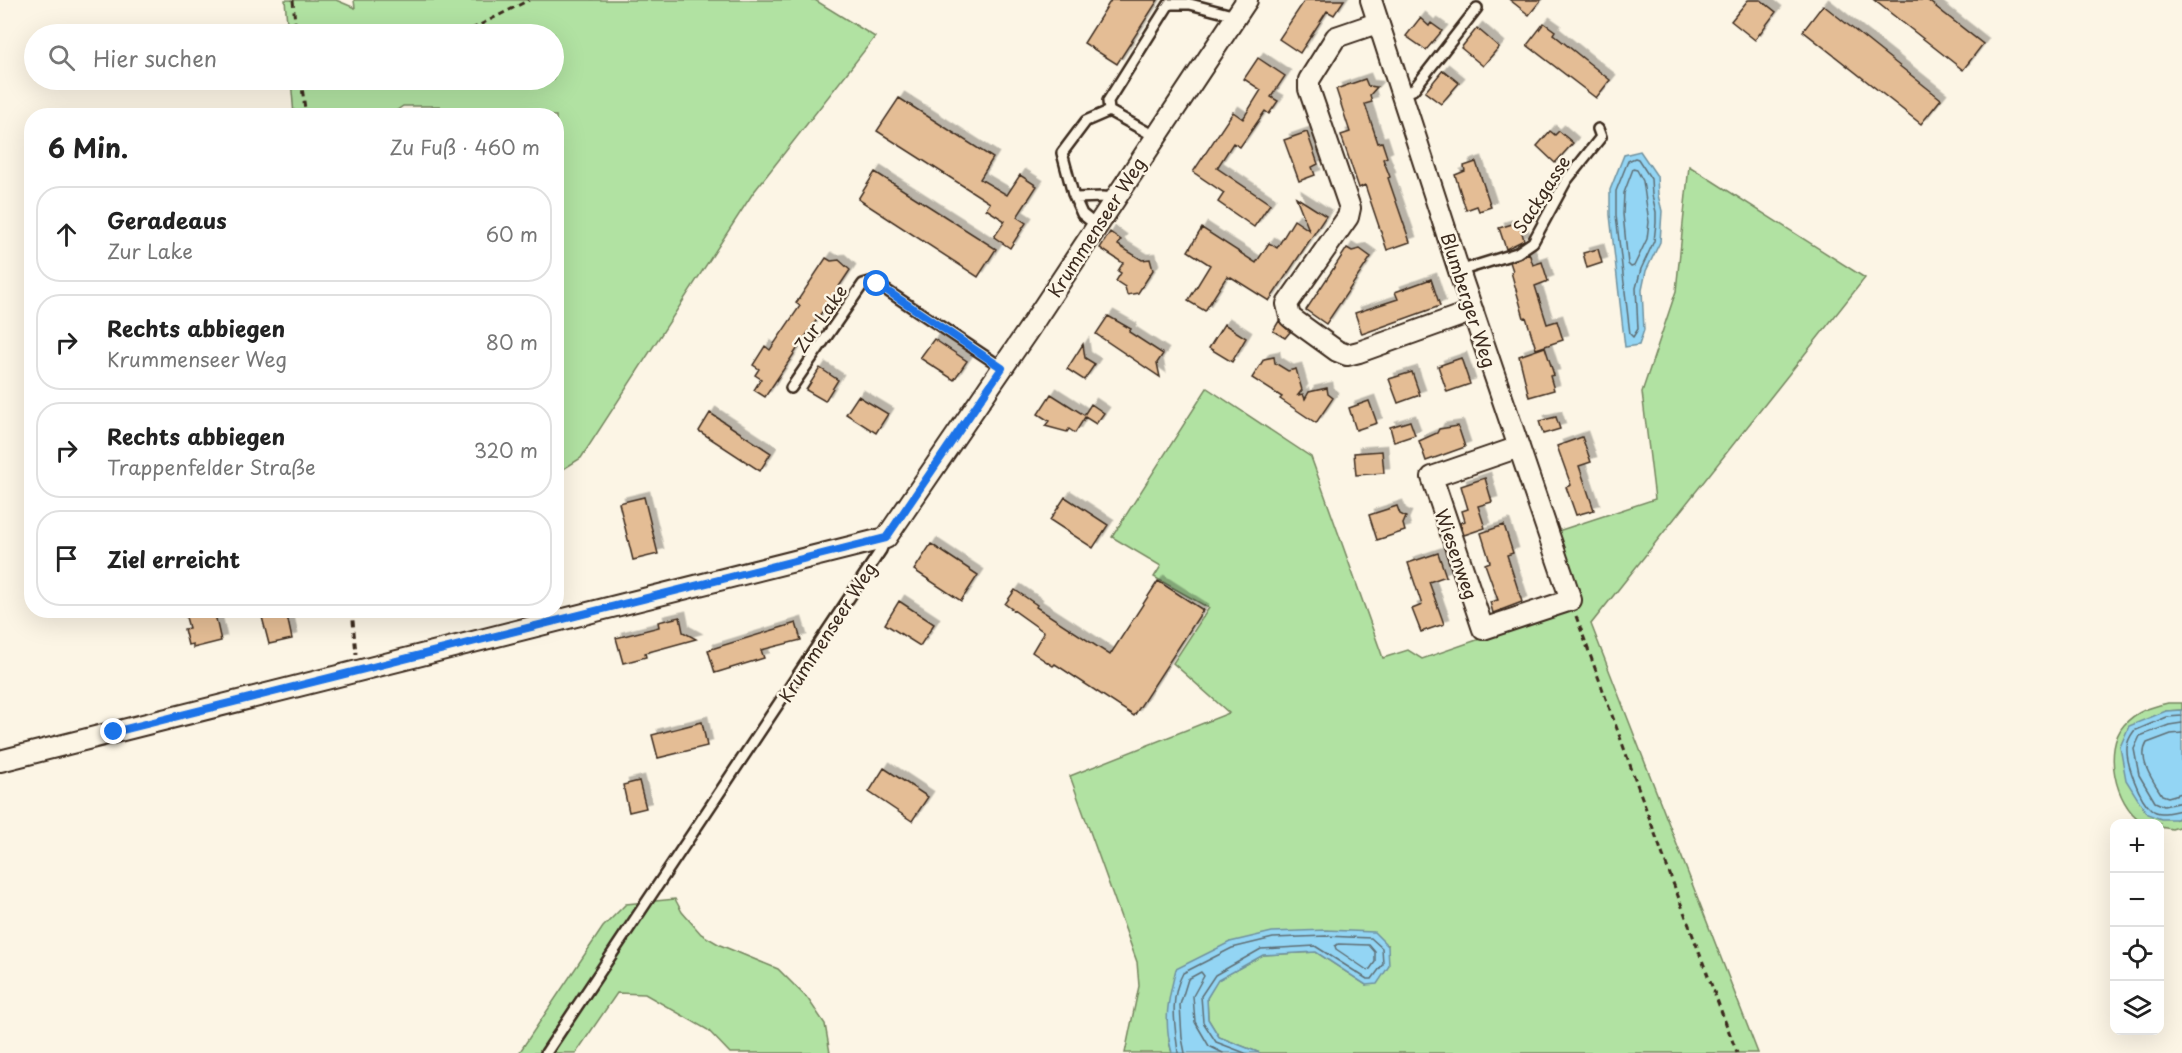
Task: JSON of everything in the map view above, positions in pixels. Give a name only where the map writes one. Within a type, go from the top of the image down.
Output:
[{"type":"street","name":"Blumberger Weg","points":[[1371,0],[1459,271],[1571,600]]},
{"type":"street","name":"Krummenseer Weg","points":[[886,538],[1116,198],[1241,8]]},
{"type":"street","points":[[1377,23],[1336,37],[1309,80],[1309,89],[1350,208],[1347,217],[1287,304],[1290,317],[1337,351],[1347,354],[1359,352],[1473,311]]},
{"type":"street","name":"Wiesenweg","points":[[1519,447],[1432,477],[1479,619],[1483,629],[1571,600]]},
{"type":"street","points":[[0,761],[886,538]]},
{"type":"lane","points":[[1109,111],[1108,101],[1169,3],[1241,8]]},
{"type":"lane","points":[[1402,94],[1413,90],[1477,8]]},
{"type":"lane","points":[[1109,111],[1156,137]]},
{"type":"lane","points":[[1097,226],[1082,214],[1062,153],[1086,121],[1109,111]]},
{"type":"lane","name":"Sackgasse","points":[[1459,271],[1517,253],[1533,242],[1566,181],[1601,137],[1598,129]]},
{"type":"lane","points":[[1076,198],[1116,198]]},
{"type":"lane","name":"Zur Lake","points":[[791,388],[863,284],[870,282],[877,284],[1002,368]]},
{"type":"lane","name":"Krummenseer Weg","points":[[546,1053],[881,550],[886,538]]},
{"type":"path","points":[[293,0],[295,24]]},
{"type":"path","points":[[482,24],[529,0]]},
{"type":"path","points":[[303,90],[305,108]]},
{"type":"path","points":[[1571,600],[1598,681],[1737,1053]]},
{"type":"path","points":[[353,618],[357,670]]},
{"type":"green space","points":[[285,0],[336,0],[355,8],[354,0],[815,0],[875,37],[753,193],[581,458],[564,469],[564,108],[403,106],[400,108],[293,108],[292,90],[564,90],[564,24],[287,24]]},
{"type":"green space","points":[[1689,166],[1865,278],[1591,624],[1758,1053],[1260,1053],[1219,1037],[1208,1019],[1207,998],[1217,980],[1263,955],[1316,952],[1366,985],[1388,945],[1230,942],[1169,1041],[1172,1053],[1125,1053],[1139,986],[1137,962],[1070,776],[1229,713],[1173,663],[1209,608],[1154,577],[1161,566],[1112,537],[1207,388],[1311,457],[1383,658],[1408,650],[1422,659],[1581,604],[1555,532],[1655,499],[1642,392],[1676,291]]},
{"type":"green space","points":[[2168,703],[2182,703],[2182,710],[2166,711],[2176,819],[2182,814],[2182,826],[2172,829],[2164,828],[2164,819],[2139,819],[2132,813],[2124,802],[2115,776],[2113,761],[2118,735],[2129,720],[2150,708]]},
{"type":"green space","points":[[675,899],[682,912],[701,934],[720,945],[778,969],[808,999],[825,1024],[830,1053],[730,1053],[708,1030],[645,994],[617,993],[576,1053],[519,1053],[603,927],[626,904]]},
{"type":"water","points":[[1640,151],[1657,176],[1662,211],[1660,242],[1646,271],[1642,290],[1644,330],[1639,345],[1625,347],[1610,215],[1610,190],[1624,155]]},
{"type":"water","points":[[2182,710],[2182,814],[2176,819],[2161,819],[2147,814],[2126,780],[2120,747],[2129,726],[2166,711]]},
{"type":"water","points":[[1326,930],[1374,932],[1388,946],[1389,966],[1377,984],[1366,985],[1316,952],[1263,955],[1218,980],[1207,998],[1208,1019],[1219,1037],[1260,1053],[1172,1053],[1167,1021],[1176,969],[1230,942],[1272,932]]},
{"type":"building","points":[[1111,0],[1158,0],[1117,64],[1084,43]]},
{"type":"building","points":[[1305,0],[1344,0],[1334,15],[1327,11],[1300,53],[1279,39]]},
{"type":"building","points":[[1510,0],[1541,0],[1529,15]]},
{"type":"building","points":[[1748,0],[1761,0],[1776,12],[1755,40],[1731,21]]},
{"type":"building","points":[[1874,0],[1927,0],[1983,44],[1963,70]]},
{"type":"building","points":[[1823,5],[1941,99],[1921,124],[1803,31]]},
{"type":"building","points":[[1420,18],[1429,26],[1431,23],[1442,31],[1426,50],[1406,36]]},
{"type":"building","points":[[1544,23],[1555,31],[1553,34],[1610,80],[1596,98],[1527,45]]},
{"type":"building","points":[[1477,28],[1499,47],[1483,66],[1461,48]]},
{"type":"building","points":[[1258,58],[1285,76],[1271,97],[1278,101],[1269,114],[1265,111],[1240,147],[1233,143],[1217,168],[1270,204],[1254,227],[1218,202],[1224,193],[1193,172],[1233,112],[1243,119],[1261,90],[1244,79]]},
{"type":"building","points":[[1443,70],[1459,83],[1441,104],[1425,92]]},
{"type":"building","points":[[1365,79],[1368,86],[1377,87],[1370,95],[1372,102],[1365,104],[1378,143],[1382,142],[1387,157],[1383,159],[1390,177],[1388,178],[1410,242],[1387,250],[1365,185],[1359,188],[1341,135],[1350,132],[1336,89]]},
{"type":"building","points":[[899,98],[993,158],[980,179],[1007,195],[1020,175],[1037,186],[1017,217],[1026,223],[1010,248],[994,237],[1005,221],[986,209],[990,203],[877,131]]},
{"type":"building","points":[[1550,131],[1555,135],[1559,131],[1573,143],[1555,163],[1537,146]]},
{"type":"building","points":[[1307,132],[1318,164],[1312,167],[1315,175],[1299,181],[1284,140]]},
{"type":"building","points":[[1476,162],[1491,207],[1479,211],[1477,206],[1466,210],[1455,175],[1465,171],[1464,166]]},
{"type":"building","points":[[875,172],[996,249],[978,277],[858,199]]},
{"type":"building","points":[[1296,197],[1326,216],[1269,301],[1227,276],[1205,311],[1188,301],[1210,265],[1188,251],[1202,228],[1256,263],[1269,243],[1277,248],[1294,220],[1309,230]]},
{"type":"building","points":[[1519,222],[1524,240],[1506,249],[1499,228]]},
{"type":"building","points":[[1110,232],[1121,240],[1118,245],[1142,260],[1150,259],[1153,270],[1138,293],[1127,295],[1125,287],[1116,281],[1123,263],[1100,248]]},
{"type":"building","points":[[1347,248],[1352,251],[1360,249],[1371,257],[1326,324],[1306,310]]},
{"type":"building","points":[[1598,249],[1602,263],[1587,268],[1583,253]]},
{"type":"building","points":[[1529,253],[1533,265],[1542,262],[1548,281],[1535,286],[1547,324],[1557,321],[1563,340],[1536,349],[1526,317],[1524,318],[1510,262]]},
{"type":"building","points":[[826,258],[831,261],[839,260],[850,270],[765,397],[754,390],[761,379],[755,375],[759,369],[753,365],[765,346],[770,350],[800,306],[796,303]]},
{"type":"building","points":[[1431,279],[1440,306],[1362,334],[1355,313],[1398,299],[1395,292]]},
{"type":"building","points":[[1108,316],[1131,329],[1129,332],[1163,354],[1157,363],[1160,377],[1096,334]]},
{"type":"building","points":[[1279,321],[1290,332],[1285,338],[1273,331]]},
{"type":"building","points":[[1224,324],[1246,338],[1232,362],[1209,348]]},
{"type":"building","points":[[934,339],[967,361],[954,380],[920,358]]},
{"type":"building","points":[[1083,344],[1085,358],[1095,364],[1084,380],[1067,369]]},
{"type":"building","points":[[1545,347],[1554,375],[1550,376],[1554,390],[1529,397],[1519,356]]},
{"type":"building","points":[[1274,357],[1275,363],[1288,371],[1296,369],[1302,390],[1298,395],[1303,394],[1305,399],[1309,392],[1327,388],[1328,394],[1333,398],[1316,423],[1252,378],[1264,359]]},
{"type":"building","points":[[1461,358],[1470,384],[1447,392],[1438,366]]},
{"type":"building","points":[[820,368],[838,380],[825,401],[806,390]]},
{"type":"building","points":[[1412,372],[1420,395],[1398,403],[1389,379]]},
{"type":"building","points":[[1051,394],[1084,415],[1091,404],[1104,413],[1096,424],[1085,417],[1075,433],[1069,429],[1067,432],[1045,426],[1049,421],[1038,414]]},
{"type":"building","points":[[858,396],[888,414],[876,433],[846,414]]},
{"type":"building","points":[[1369,401],[1377,423],[1356,430],[1349,408]]},
{"type":"building","points":[[710,413],[771,453],[760,471],[699,431]]},
{"type":"building","points":[[1556,417],[1560,429],[1543,434],[1539,421]]},
{"type":"building","points":[[1410,421],[1415,435],[1394,442],[1390,427]]},
{"type":"building","points":[[1458,426],[1465,447],[1426,461],[1419,441],[1437,433],[1439,429]]},
{"type":"building","points":[[1582,437],[1591,462],[1579,466],[1594,510],[1576,515],[1566,487],[1571,485],[1557,446]]},
{"type":"building","points":[[1382,451],[1384,473],[1356,475],[1354,453]]},
{"type":"building","points":[[1485,478],[1492,502],[1478,506],[1485,528],[1464,535],[1460,523],[1465,521],[1462,511],[1468,509],[1461,486]]},
{"type":"building","points":[[644,497],[658,554],[633,560],[619,503]]},
{"type":"building","points":[[1065,497],[1108,525],[1093,548],[1050,520]]},
{"type":"building","points":[[1397,506],[1400,514],[1406,517],[1403,524],[1405,531],[1377,540],[1369,515]]},
{"type":"building","points":[[1504,525],[1513,553],[1507,555],[1522,602],[1493,613],[1490,602],[1498,600],[1485,564],[1490,562],[1481,533]]},
{"type":"building","points":[[931,544],[978,575],[961,601],[914,570]]},
{"type":"building","points":[[1438,553],[1446,576],[1429,582],[1444,624],[1421,632],[1412,609],[1422,605],[1408,563]]},
{"type":"building","points":[[1158,581],[1203,610],[1134,716],[1055,664],[1053,666],[1032,652],[1044,632],[1005,604],[1015,590],[1037,605],[1036,607],[1110,655]]},
{"type":"building","points":[[899,601],[934,624],[920,646],[885,624]]},
{"type":"building","points":[[680,617],[683,632],[696,639],[645,653],[646,657],[623,663],[616,638],[659,627],[658,622]]},
{"type":"building","points":[[186,618],[216,618],[221,641],[193,648],[193,644],[188,645],[184,629],[189,628]]},
{"type":"building","points":[[262,618],[288,618],[292,639],[269,644]]},
{"type":"building","points":[[796,623],[801,640],[761,650],[764,658],[715,673],[708,650]]},
{"type":"building","points":[[702,722],[707,746],[658,758],[652,735]]},
{"type":"building","points":[[884,768],[928,797],[912,821],[869,792]]},
{"type":"building","points":[[639,781],[646,808],[629,812],[623,785]]},
{"type":"route","points":[[114,732],[886,538],[1002,368],[877,284]]}]
